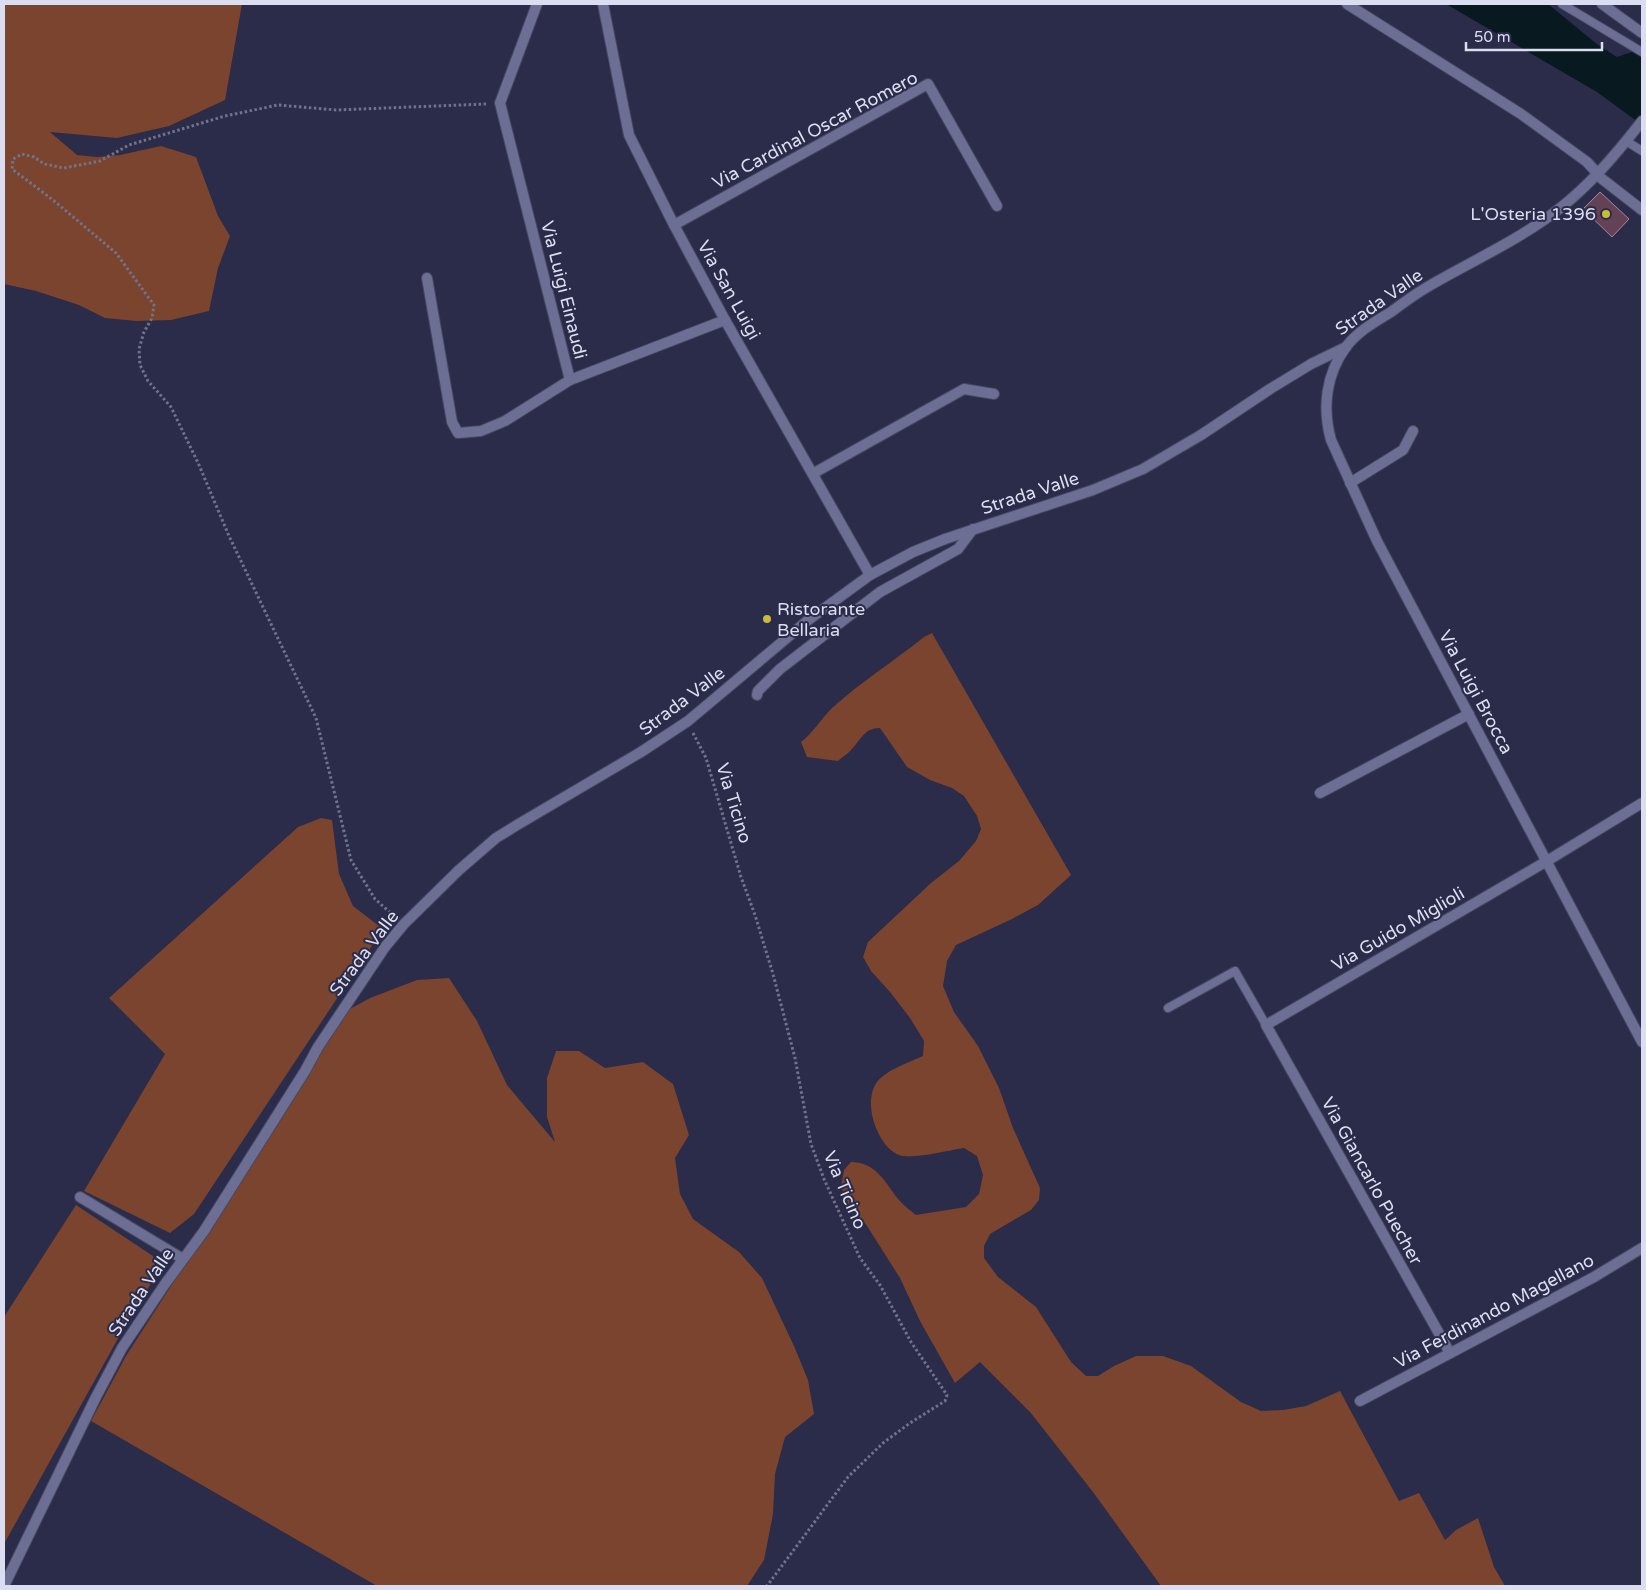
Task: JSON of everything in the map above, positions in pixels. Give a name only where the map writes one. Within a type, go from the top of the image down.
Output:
[{"type":"street","points":[[500,103],[536,4]]},
{"type":"street","name":"Via San Luigi","points":[[603,4],[629,135],[674,225],[725,320],[814,473],[870,575]]},
{"type":"street","points":[[1347,4],[1521,114],[1587,162],[1598,175],[1642,210]]},
{"type":"street","points":[[1602,4],[1642,33]]},
{"type":"street","name":"Via Cardinal Oscar Romero","points":[[674,225],[928,84],[997,206]]},
{"type":"street","name":"Via Luigi Einaudi","points":[[500,103],[570,380],[725,320]]},
{"type":"street","name":"Strada Valle","points":[[4,1586],[96,1397],[122,1348],[183,1258],[204,1231],[305,1071],[318,1047],[367,972],[404,924],[459,870],[496,838],[567,794],[641,752],[688,721],[807,621],[870,575],[913,552],[973,529],[1093,490],[1143,469],[1201,435],[1311,364],[1346,347],[1358,334],[1426,287],[1514,239],[1558,209],[1598,175],[1642,121]]},
{"type":"street","points":[[427,278],[452,422],[458,433],[481,430],[505,421],[570,380]]},
{"type":"street","name":"Via Luigi Brocca","points":[[1346,347],[1333,373],[1325,399],[1331,440],[1377,540],[1642,1042]]},
{"type":"street","points":[[814,473],[964,389],[994,394]]},
{"type":"street","points":[[1350,483],[1403,450],[1413,432]]},
{"type":"street","points":[[757,695],[758,691],[780,669],[825,633],[880,592],[958,549],[973,529]]},
{"type":"street","points":[[1320,794],[1469,714]]},
{"type":"street","name":"Via Guido Miglioli","points":[[1266,1025],[1547,861],[1642,803]]},
{"type":"street","name":"Via Giancarlo Puecher","points":[[1266,1025],[1450,1353]]},
{"type":"street","points":[[80,1197],[183,1258]]},
{"type":"street","name":"Via Ferdinando Magellano","points":[[1360,1402],[1594,1277],[1642,1248]]},
{"type":"lane","points":[[1562,4],[1642,52]]},
{"type":"lane","points":[[1626,141],[1642,151]]},
{"type":"lane","points":[[1168,1008],[1234,971],[1266,1025]]},
{"type":"path","points":[[404,924],[375,899],[351,860],[316,718],[229,536],[199,465],[171,407],[148,381],[140,365],[139,349],[144,332],[152,318],[154,305],[116,253],[53,200],[12,169],[13,159],[22,154],[34,157],[44,164],[64,168],[100,161],[129,145],[225,116],[278,105],[336,110],[500,103]]},
{"type":"path","name":"Via Ticino","points":[[688,721],[706,758],[741,877],[766,952],[795,1058],[811,1144],[824,1179],[860,1258],[880,1285],[911,1342],[947,1395],[945,1401],[883,1443],[848,1477],[767,1586]]},
{"type":"shaded area","points":[[4,4],[242,4],[225,100],[169,126],[117,138],[50,132],[77,155],[97,157],[120,155],[161,146],[196,157],[218,216],[230,236],[218,268],[209,311],[171,320],[136,321],[105,318],[79,305],[36,291],[4,284]]},
{"type":"shaded area","points":[[1446,4],[1548,4],[1598,45],[1642,73],[1642,125],[1597,92]]},
{"type":"shaded area","points":[[932,633],[1071,875],[1038,905],[956,945],[947,961],[943,986],[954,1012],[978,1046],[999,1088],[1013,1128],[1040,1188],[1039,1200],[1031,1210],[990,1234],[984,1246],[984,1258],[998,1277],[1036,1307],[1071,1362],[1086,1376],[1098,1376],[1136,1356],[1163,1356],[1191,1366],[1241,1402],[1261,1411],[1306,1406],[1340,1391],[1399,1501],[1419,1493],[1445,1540],[1456,1530],[1478,1518],[1494,1567],[1505,1586],[1161,1586],[1093,1492],[1030,1412],[980,1362],[955,1383],[920,1321],[900,1278],[867,1226],[849,1205],[841,1187],[844,1170],[851,1162],[867,1165],[873,1169],[900,1201],[916,1215],[966,1207],[979,1194],[983,1175],[977,1156],[964,1148],[921,1156],[899,1155],[884,1143],[878,1133],[874,1123],[871,1101],[877,1082],[898,1067],[923,1056],[924,1041],[910,1018],[871,971],[863,957],[868,942],[931,883],[959,861],[976,841],[981,829],[977,816],[964,796],[952,788],[930,780],[907,767],[880,728],[866,732],[850,751],[838,761],[807,757],[801,742],[843,698]]},
{"type":"shaded area","points":[[321,818],[332,820],[339,874],[353,906],[383,929],[194,1214],[170,1233],[84,1191],[165,1054],[109,998],[298,827]]},
{"type":"shaded area","points":[[449,978],[477,1021],[507,1085],[555,1142],[547,1117],[547,1078],[556,1051],[579,1051],[605,1068],[643,1062],[673,1084],[689,1135],[675,1158],[680,1194],[693,1219],[739,1252],[762,1278],[808,1380],[814,1414],[785,1437],[775,1474],[773,1514],[764,1560],[747,1586],[377,1586],[91,1421],[126,1356],[348,1010],[370,998],[417,980]]},
{"type":"shaded area","points":[[76,1205],[153,1256],[157,1274],[131,1315],[4,1544],[4,1317]]},
{"type":"building","name":"L'Osteria 1396","points":[[1600,192],[1629,219],[1612,237],[1583,209]]},
{"type":"waterway","points":[[1604,71],[1635,61],[1642,66]]},
{"type":"place","name":"L'Osteria 1396","points":[[1606,214]]},
{"type":"place","name":"Ristorante Bellaria","points":[[767,619]]}]
